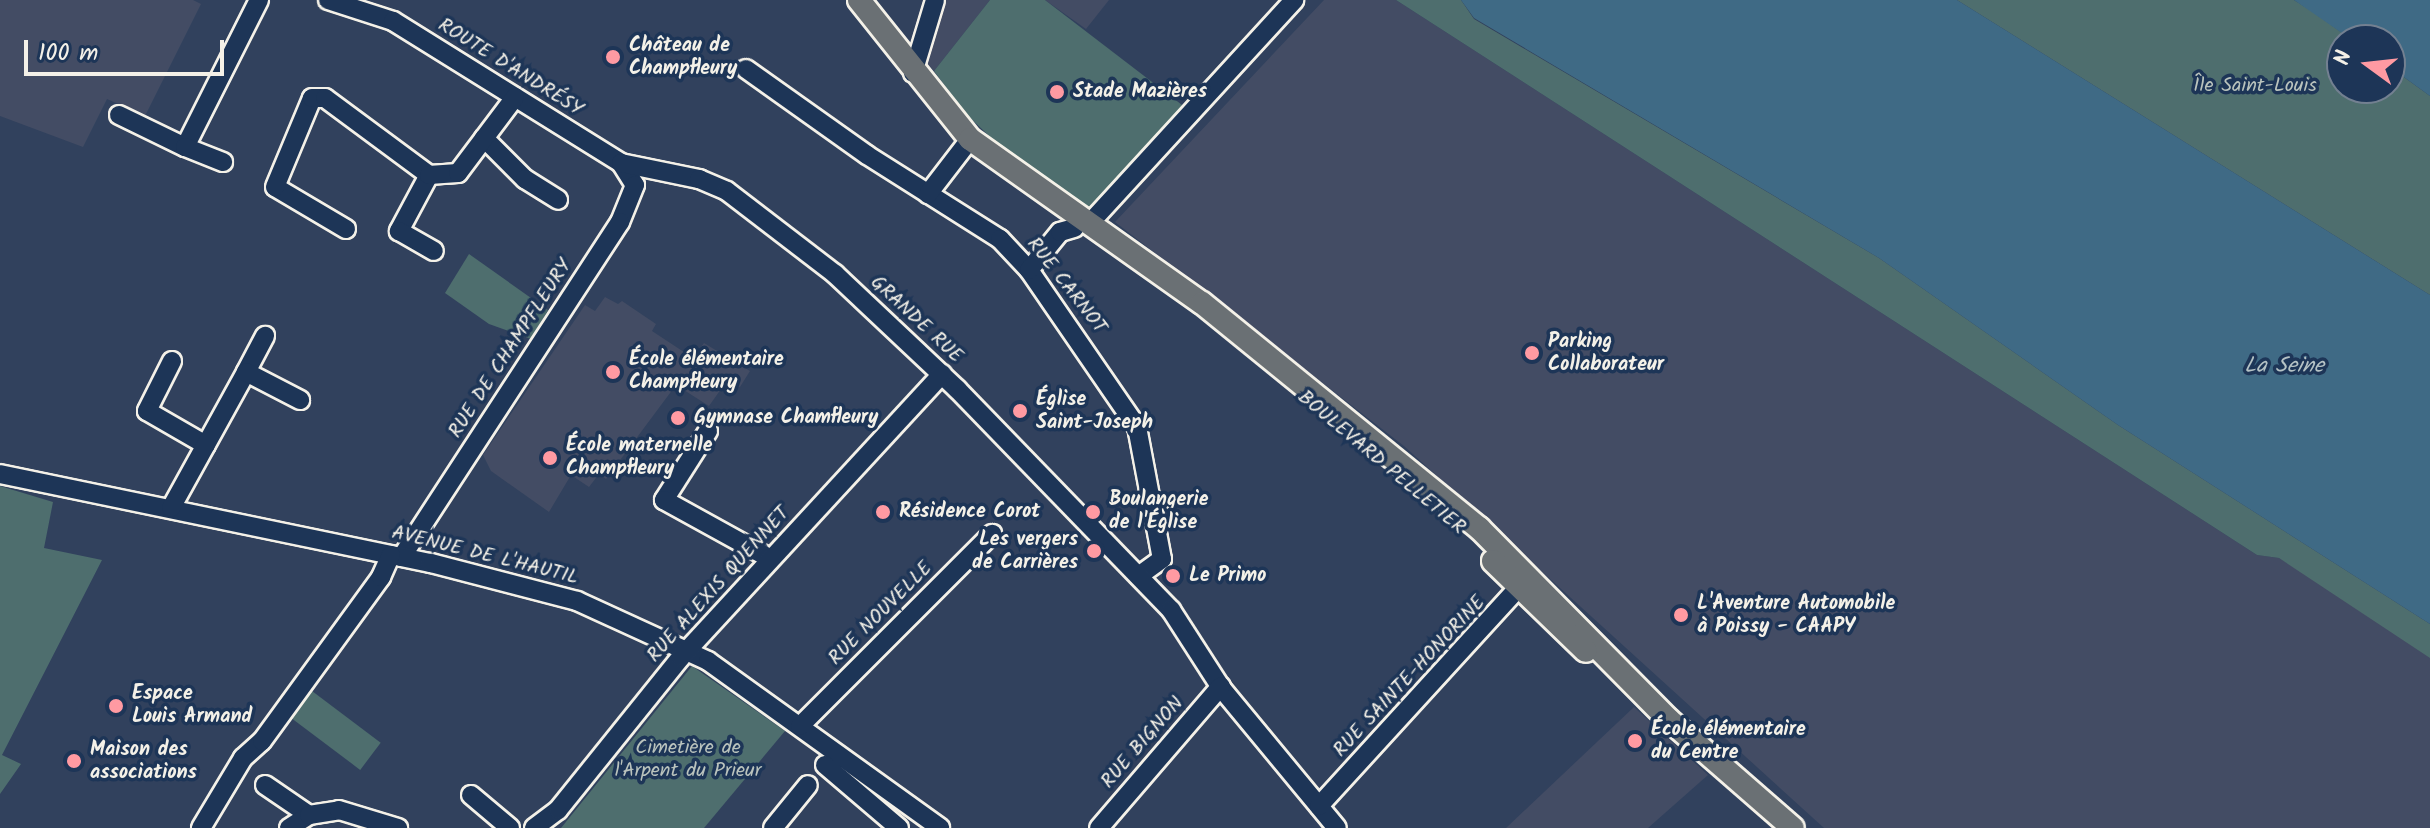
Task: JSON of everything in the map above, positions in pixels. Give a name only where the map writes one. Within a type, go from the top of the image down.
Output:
[{"type":"main road","name":"BOULEVARD PELLETIER","points":[[849,0],[964,147],[1297,377],[1525,582],[1669,720],[1787,826]]},
{"type":"main road","name":"BOULEVARD PELLETIER","points":[[859,0],[913,73],[970,139],[1081,226]]},
{"type":"street","points":[[185,147],[259,0]]},
{"type":"street","name":"ROUTE D'ANDRÉSY","points":[[328,0],[393,21],[621,163]]},
{"type":"street","points":[[913,73],[935,0]]},
{"type":"street","points":[[1029,270],[1060,232],[1081,226],[1294,0]]},
{"type":"street","name":"RUE CARNOT","points":[[746,69],[928,194],[1000,239],[1029,270],[1137,427],[1162,559],[1139,576]]},
{"type":"street","points":[[346,229],[275,187],[312,98],[325,98],[429,175],[458,173],[515,97]]},
{"type":"street","points":[[119,115],[223,162]]},
{"type":"street","points":[[484,138],[525,179],[558,200]]},
{"type":"street","points":[[928,194],[964,147]]},
{"type":"street","points":[[621,163],[634,179],[633,198]]},
{"type":"street","name":"GRANDE RUE","points":[[621,163],[717,186],[761,214],[835,274],[942,374],[1171,610],[1221,686],[1337,828]]},
{"type":"street","name":"RUE DE CHAMPFLEURY","points":[[201,828],[243,758],[262,741],[397,556],[633,198],[656,171]]},
{"type":"street","points":[[429,175],[399,231],[434,251]]},
{"type":"street","points":[[171,508],[265,336]]},
{"type":"street","points":[[172,361],[147,411],[206,445]]},
{"type":"street","points":[[246,372],[300,400]]},
{"type":"street","name":"RUE ALEXIS QUENNET","points":[[534,828],[558,810],[771,559],[942,374]]},
{"type":"street","points":[[708,431],[664,500],[771,559]]},
{"type":"street","name":"AVENUE DE L'HAUTIL","points":[[4,474],[397,556],[577,601],[690,651],[800,726],[822,768],[899,828]]},
{"type":"street","name":"RUE NOUVELLE","points":[[800,726],[992,534]]},
{"type":"street","name":"RUE SAINTE-HONORINE","points":[[1319,806],[1525,582]]},
{"type":"street","name":"RUE BIGNON","points":[[1099,828],[1221,686]]},
{"type":"street","points":[[773,828],[822,768]]},
{"type":"street","name":"AVENUE DE L'HAUTIL","points":[[822,768],[935,826]]},
{"type":"street","points":[[265,785],[309,815]]},
{"type":"street","points":[[471,795],[510,828]]},
{"type":"street","points":[[289,828],[309,815],[339,810],[398,828]]},
{"type":"shaded area","points":[[0,0],[193,0],[201,4],[145,116],[107,99],[83,147],[0,116]]},
{"type":"shaded area","points":[[942,0],[990,0],[934,71],[926,62]]},
{"type":"shaded area","points":[[1045,0],[1109,0],[1086,29]]},
{"type":"shaded area","name":"Parking Collaborateur","points":[[1324,0],[1396,0],[2257,555],[2279,558],[2430,652],[2430,828],[1824,828],[1404,446],[1115,222]]},
{"type":"shaded area","points":[[605,297],[618,304],[622,301],[656,324],[652,331],[693,358],[704,343],[750,371],[740,387],[726,382],[709,406],[676,385],[606,479],[599,474],[589,487],[571,475],[549,512],[491,471],[483,455],[585,305],[595,311]]},
{"type":"shaded area","name":"École élémentaire du Centre","points":[[1634,707],[1708,775],[1648,828],[1506,828]]},
{"type":"green space","name":"Stade Mazières","points":[[990,0],[1045,0],[1186,108],[1089,210],[1005,151],[966,114],[934,71]]},
{"type":"green space","points":[[1396,0],[1461,0],[1474,19],[1879,258],[2118,425],[2430,624],[2430,658],[2279,558],[2257,555]]},
{"type":"green space","name":"Île Saint-Louis","points":[[1957,0],[2294,0],[2330,24],[2326,24],[2326,104],[2406,104],[2406,79],[2430,96],[2430,295]]},
{"type":"green space","points":[[469,254],[548,310],[531,339],[489,324],[445,293]]},
{"type":"green space","points":[[0,486],[53,502],[44,548],[102,560],[2,755],[21,764],[0,794]]},
{"type":"green space","name":"Cimetière de l'Arpent du Prieur","points":[[692,666],[785,731],[704,828],[561,828]]},
{"type":"green space","points":[[312,691],[381,743],[360,770],[292,718]]},
{"type":"water","name":"La Seine","points":[[1461,0],[1957,0],[2430,295],[2430,624],[2118,425],[1879,258],[1474,18]]},
{"type":"water","points":[[2294,0],[2430,0],[2430,96],[2406,79],[2406,24],[2329,24]]},
{"type":"place","name":"Château de Champfleury","points":[[613,57]]},
{"type":"place","name":"Stade Mazières","points":[[1057,92]]},
{"type":"place","name":"Parking Collaborateur","points":[[1532,353]]},
{"type":"place","name":"École élémentaire Champfleury","points":[[613,372]]},
{"type":"place","name":"Église Saint-Joseph","points":[[1020,411]]},
{"type":"place","name":"Gymnase Chamfleury","points":[[678,418]]},
{"type":"place","name":"École maternelle Champfleury","points":[[550,458]]},
{"type":"place","name":"Résidence Corot","points":[[883,512]]},
{"type":"place","name":"Boulangerie de l'Église","points":[[1093,512]]},
{"type":"place","name":"Les vergers de Carrières","points":[[1094,551]]},
{"type":"place","name":"Le Primo","points":[[1173,576]]},
{"type":"place","name":"L'Aventure Automobile à Poissy - CAAPY","points":[[1681,615]]},
{"type":"place","name":"Espace Louis Armand","points":[[116,706]]},
{"type":"place","name":"École élémentaire du Centre","points":[[1635,741]]},
{"type":"place","name":"Maison des associations","points":[[74,761]]}]
